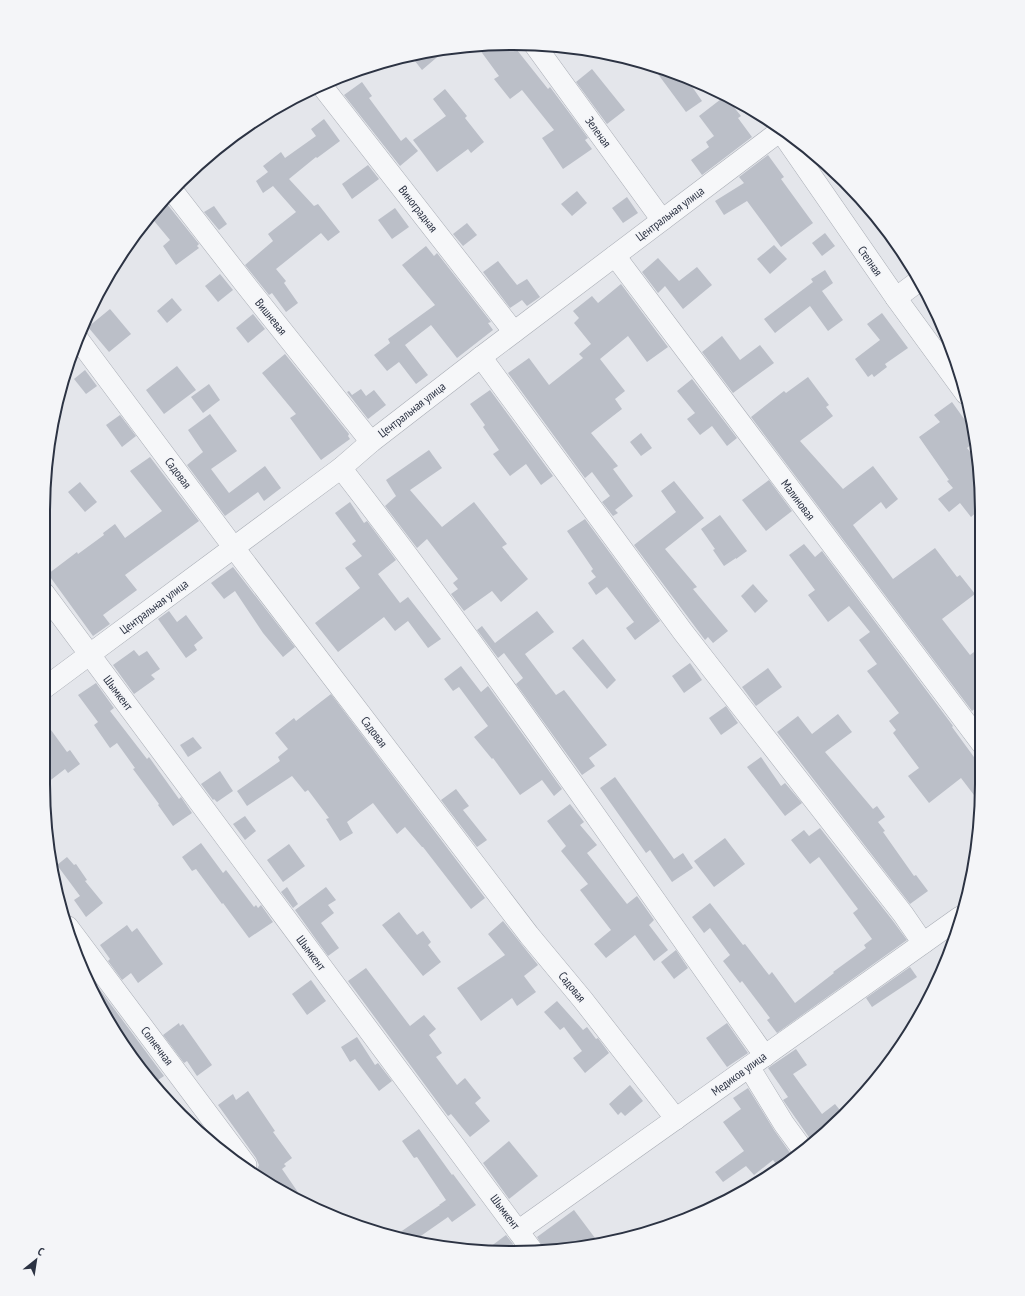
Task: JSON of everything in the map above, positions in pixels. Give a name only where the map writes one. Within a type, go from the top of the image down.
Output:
[{"type":"street","name":"Зеленая","points":[[539,51],[662,220]]},
{"type":"street","name":"Виноградная","points":[[325,90],[514,332]]},
{"type":"street","name":"Центральная улица","points":[[50,684],[341,468],[371,442],[662,220],[774,132]]},
{"type":"street","name":"Степная","points":[[786,140],[896,298],[954,378]]},
{"type":"street","name":"Вишневая","points":[[176,195],[371,442]]},
{"type":"street","name":"Малиновая","points":[[615,256],[975,735]]},
{"type":"street","points":[[896,298],[915,284]]},
{"type":"street","name":"Садовая","points":[[82,344],[234,548],[529,935],[583,1000],[676,1119]]},
{"type":"street","points":[[481,357],[683,632],[903,914],[923,943]]},
{"type":"street","points":[[341,468],[488,665],[756,1061],[784,1124],[800,1145]]},
{"type":"street","name":"Шымкент","points":[[50,601],[529,1245]]},
{"type":"street","name":"Медиков улица","points":[[518,1231],[953,922]]},
{"type":"street","name":"Солнечная","points":[[78,940],[238,1155]]},
{"type":"building","points":[[517,50],[548,89],[550,87],[588,138],[585,140],[592,149],[563,169],[542,138],[554,130],[522,90],[510,99],[494,79],[499,76],[481,51]]},
{"type":"building","points":[[438,56],[422,70],[415,61]]},
{"type":"building","points":[[592,69],[625,110],[607,124],[576,82]]},
{"type":"building","points":[[658,74],[692,86],[702,101],[686,112]]},
{"type":"building","points":[[362,82],[372,96],[369,98],[401,141],[406,137],[418,151],[400,166],[344,95]]},
{"type":"building","points":[[445,89],[467,116],[465,118],[484,142],[471,153],[468,149],[437,172],[413,140],[446,116],[433,99]]},
{"type":"building","points":[[720,100],[733,107],[741,116],[738,118],[752,137],[702,175],[691,160],[709,147],[706,142],[714,136],[699,116]]},
{"type":"building","points":[[324,119],[340,141],[317,158],[316,157],[289,179],[314,206],[318,204],[340,232],[328,241],[321,233],[276,269],[286,281],[284,283],[298,303],[286,312],[272,293],[269,295],[245,265],[273,241],[268,234],[296,212],[273,186],[263,193],[256,181],[268,172],[263,166],[281,152],[285,158],[316,136],[311,129]]},
{"type":"building","points":[[768,155],[784,177],[781,179],[813,223],[781,247],[747,201],[724,215],[715,201],[744,183],[739,177]]},
{"type":"building","points":[[368,165],[379,179],[352,199],[342,184]]},
{"type":"building","points":[[577,191],[587,203],[572,216],[561,204]]},
{"type":"building","points":[[627,197],[638,213],[623,223],[612,208]]},
{"type":"building","points":[[168,205],[199,244],[197,246],[199,248],[176,265],[163,246],[170,240],[154,221]]},
{"type":"building","points":[[214,206],[227,224],[219,230],[204,212]]},
{"type":"building","points":[[395,208],[409,227],[392,239],[378,220]]},
{"type":"building","points":[[467,223],[477,235],[463,246],[453,234]]},
{"type":"building","points":[[825,233],[835,246],[822,256],[812,243]]},
{"type":"building","points":[[774,245],[787,259],[770,274],[757,259]]},
{"type":"building","points":[[426,246],[434,256],[437,253],[491,322],[488,323],[493,330],[457,358],[431,325],[405,345],[428,375],[416,384],[399,362],[387,371],[374,355],[390,343],[388,339],[435,305],[402,265]]},
{"type":"building","points":[[658,258],[679,281],[697,267],[712,285],[683,309],[665,286],[658,293],[642,272]]},
{"type":"building","points":[[498,261],[517,285],[527,279],[540,297],[527,306],[522,300],[510,308],[483,272]]},
{"type":"building","points":[[825,270],[833,283],[822,291],[843,320],[828,331],[810,306],[775,333],[764,319],[813,282],[811,279]]},
{"type":"building","points":[[220,274],[233,290],[218,302],[205,286]]},
{"type":"building","points":[[621,284],[668,347],[647,362],[628,336],[600,359],[625,391],[615,399],[622,409],[591,433],[618,466],[613,469],[633,496],[615,510],[618,513],[613,516],[602,502],[610,496],[592,472],[585,478],[508,373],[529,358],[549,385],[583,358],[579,354],[591,344],[574,323],[579,318],[573,311],[592,296],[598,303]]},
{"type":"building","points":[[172,298],[182,310],[167,323],[157,311]]},
{"type":"building","points":[[110,309],[131,334],[109,352],[89,328]]},
{"type":"building","points":[[882,313],[908,348],[885,364],[887,367],[874,377],[872,374],[868,377],[855,359],[880,340],[867,324]]},
{"type":"building","points":[[253,314],[265,329],[248,343],[236,328]]},
{"type":"building","points":[[722,336],[740,360],[760,345],[774,363],[733,393],[702,352]]},
{"type":"building","points":[[285,354],[349,434],[348,436],[350,439],[321,460],[290,418],[296,414],[262,373]]},
{"type":"building","points":[[177,366],[196,390],[164,414],[146,390]]},
{"type":"building","points":[[85,370],[97,386],[86,394],[74,379]]},
{"type":"building","points":[[808,377],[829,405],[826,407],[833,416],[800,441],[843,489],[873,466],[898,499],[886,509],[881,502],[853,525],[893,579],[935,548],[957,577],[960,575],[975,594],[942,619],[970,655],[975,651],[975,709],[972,711],[751,417],[784,391],[786,393]]},
{"type":"building","points":[[692,379],[737,438],[727,446],[712,426],[700,435],[687,419],[695,413],[677,391]]},
{"type":"building","points":[[209,384],[220,400],[203,413],[191,397]]},
{"type":"building","points":[[361,389],[366,396],[374,390],[386,405],[368,419],[347,392],[349,391],[352,395]]},
{"type":"building","points":[[490,390],[553,476],[541,485],[526,464],[510,476],[493,454],[499,450],[483,427],[485,425],[470,404]]},
{"type":"building","points":[[952,402],[966,421],[970,446],[967,448],[971,453],[974,482],[975,513],[971,517],[960,503],[949,512],[938,499],[953,488],[919,437],[940,422],[934,415]]},
{"type":"building","points":[[210,414],[237,451],[211,469],[229,493],[265,466],[281,488],[264,501],[258,492],[225,516],[187,465],[203,452],[188,430]]},
{"type":"building","points":[[120,415],[136,436],[122,447],[106,425]]},
{"type":"building","points":[[641,433],[652,448],[641,456],[630,442]]},
{"type":"building","points":[[429,450],[442,468],[410,490],[442,527],[474,502],[507,544],[502,547],[528,579],[501,602],[492,591],[464,611],[451,594],[458,589],[453,583],[458,579],[427,539],[417,548],[385,506],[396,496],[386,480]]},
{"type":"building","points":[[150,457],[199,521],[125,575],[137,590],[103,615],[110,624],[93,636],[50,577],[50,572],[77,552],[78,554],[104,535],[103,533],[115,524],[125,538],[162,511],[130,471]]},
{"type":"building","points":[[769,480],[792,511],[766,531],[742,500]]},
{"type":"building","points":[[674,481],[704,518],[665,549],[697,587],[693,589],[728,631],[713,643],[708,637],[705,640],[634,545],[676,512],[661,491]]},
{"type":"building","points":[[80,482],[97,502],[85,512],[68,492]]},
{"type":"building","points":[[350,502],[364,523],[367,521],[396,560],[378,574],[400,603],[408,597],[441,639],[428,648],[408,621],[395,631],[384,617],[338,652],[315,623],[360,588],[345,568],[362,556],[352,544],[356,541],[335,513]]},
{"type":"building","points":[[720,515],[747,551],[724,566],[713,550],[715,549],[701,529]]},
{"type":"building","points":[[585,519],[660,621],[635,640],[626,628],[634,622],[607,587],[596,595],[588,583],[596,577],[591,571],[593,569],[567,531]]},
{"type":"building","points":[[804,544],[815,557],[822,551],[953,726],[952,727],[975,758],[975,796],[961,778],[929,803],[908,776],[919,768],[893,733],[896,730],[889,721],[899,713],[867,671],[877,664],[859,640],[870,632],[849,606],[828,622],[808,595],[815,590],[789,555]]},
{"type":"building","points":[[233,567],[295,647],[283,657],[263,633],[235,591],[224,599],[211,583]]},
{"type":"building","points":[[753,584],[768,601],[755,613],[741,596]]},
{"type":"building","points":[[169,611],[177,622],[186,615],[203,638],[194,645],[197,650],[186,658],[158,619]]},
{"type":"building","points":[[537,611],[554,632],[525,654],[556,695],[564,690],[607,745],[589,758],[595,766],[582,775],[516,684],[523,678],[504,653],[498,658],[477,630],[482,626],[495,643]]},
{"type":"building","points":[[583,639],[616,680],[607,689],[572,648]]},
{"type":"building","points":[[134,650],[139,656],[147,651],[160,669],[151,675],[155,679],[134,694],[113,665]]},
{"type":"building","points":[[690,663],[702,680],[684,693],[672,676]]},
{"type":"building","points":[[461,666],[481,692],[488,686],[562,789],[554,796],[542,780],[520,795],[493,758],[492,759],[474,737],[488,726],[459,687],[453,691],[444,679]]},
{"type":"building","points":[[768,668],[782,687],[756,706],[742,687]]},
{"type":"building","points":[[96,683],[114,708],[110,711],[147,759],[149,757],[179,799],[181,797],[192,813],[173,826],[133,769],[135,768],[117,743],[110,748],[94,725],[98,722],[78,695]]},
{"type":"building","points":[[331,694],[485,898],[471,909],[423,847],[405,827],[397,834],[373,803],[347,822],[353,833],[340,841],[326,819],[329,818],[308,790],[305,792],[292,776],[247,806],[237,791],[280,761],[278,757],[288,749],[275,733],[294,718],[296,721]]},
{"type":"building","points":[[726,706],[738,723],[721,735],[709,718]]},
{"type":"building","points":[[838,714],[852,732],[825,752],[873,809],[877,806],[885,817],[878,822],[885,831],[883,832],[914,876],[916,875],[928,891],[910,904],[777,732],[798,716],[812,734]]},
{"type":"building","points":[[50,729],[67,752],[70,750],[80,764],[68,773],[65,769],[50,781]]},
{"type":"building","points":[[193,737],[202,748],[188,757],[180,745]]},
{"type":"building","points":[[761,757],[781,786],[785,783],[802,803],[785,816],[747,767]]},
{"type":"building","points":[[220,771],[233,791],[217,802],[214,799],[213,800],[201,784]]},
{"type":"building","points":[[615,777],[674,859],[683,853],[693,868],[672,882],[650,850],[646,853],[600,788]]},
{"type":"building","points":[[456,789],[469,806],[463,810],[487,840],[477,847],[441,800]]},
{"type":"building","points":[[570,804],[584,822],[580,825],[597,845],[587,853],[627,904],[637,896],[654,920],[649,925],[668,950],[654,961],[635,935],[606,958],[594,944],[611,930],[580,890],[588,884],[561,851],[566,846],[547,821]]},
{"type":"building","points":[[245,816],[256,831],[245,840],[233,824]]},
{"type":"building","points":[[820,828],[907,940],[777,1033],[767,1020],[770,1018],[742,981],[740,983],[723,961],[730,955],[710,928],[704,933],[692,917],[710,903],[769,975],[772,972],[795,1003],[834,973],[833,972],[866,948],[864,945],[872,939],[853,913],[858,909],[819,857],[810,864],[791,840],[804,830],[809,836]]},
{"type":"building","points":[[725,838],[745,864],[714,887],[694,861]]},
{"type":"building","points":[[201,843],[223,873],[226,870],[254,907],[256,905],[258,908],[261,905],[273,922],[249,938],[196,869],[192,871],[182,857]]},
{"type":"building","points":[[289,844],[305,866],[283,882],[267,860]]},
{"type":"building","points":[[67,857],[74,865],[76,864],[87,880],[85,881],[103,903],[86,917],[74,900],[80,896],[57,865]]},
{"type":"building","points":[[287,887],[298,904],[293,908],[281,892]]},
{"type":"building","points":[[326,887],[336,900],[328,905],[334,913],[321,923],[339,948],[328,956],[295,910]]},
{"type":"building","points":[[399,912],[417,935],[423,931],[431,942],[428,945],[441,962],[423,976],[382,925]]},
{"type":"building","points":[[503,921],[538,965],[524,976],[536,992],[517,1006],[512,998],[481,1021],[457,988],[505,955],[488,934]]},
{"type":"building","points":[[127,925],[132,932],[137,928],[163,964],[138,983],[131,973],[122,980],[108,961],[110,959],[100,945]]},
{"type":"building","points":[[676,950],[688,968],[674,979],[661,962]]},
{"type":"building","points":[[910,967],[917,977],[872,1007],[866,998]]},
{"type":"building","points":[[366,968],[410,1026],[424,1015],[436,1029],[429,1035],[442,1053],[436,1057],[457,1085],[465,1078],[481,1098],[475,1103],[490,1121],[470,1137],[451,1114],[448,1116],[348,981]]},
{"type":"building","points":[[311,980],[326,1001],[307,1015],[292,994]]},
{"type":"building","points":[[97,986],[164,1076],[158,1080],[146,1065],[112,1015]]},
{"type":"building","points":[[557,1001],[583,1030],[587,1027],[596,1039],[598,1038],[609,1053],[585,1073],[573,1058],[582,1051],[564,1027],[560,1030],[544,1012]]},
{"type":"building","points":[[179,1023],[180,1026],[183,1024],[212,1065],[197,1076],[187,1061],[184,1063],[163,1035]]},
{"type":"building","points":[[727,1023],[748,1053],[727,1067],[706,1038]]},
{"type":"building","points":[[357,1037],[375,1065],[378,1063],[392,1081],[379,1091],[355,1059],[350,1062],[341,1047]]},
{"type":"building","points":[[796,1049],[807,1065],[793,1074],[822,1114],[835,1104],[840,1111],[809,1137],[783,1100],[788,1097],[768,1068]]},
{"type":"building","points":[[630,1085],[643,1101],[625,1116],[621,1112],[618,1115],[609,1104]]},
{"type":"building","points":[[748,1088],[790,1153],[775,1163],[773,1160],[754,1175],[746,1166],[723,1182],[715,1172],[744,1151],[723,1122],[741,1109],[733,1098]]},
{"type":"building","points":[[248,1091],[275,1131],[273,1132],[292,1158],[284,1164],[286,1166],[282,1169],[299,1193],[257,1169],[259,1165],[256,1158],[218,1105],[233,1094],[236,1100]]},
{"type":"building","points":[[419,1129],[476,1205],[452,1222],[448,1217],[420,1237],[401,1232],[446,1200],[417,1157],[414,1158],[402,1141]]},
{"type":"building","points":[[509,1141],[538,1176],[509,1199],[483,1163]]},
{"type":"building","points":[[574,1210],[595,1238],[542,1245],[537,1237]]},
{"type":"building","points":[[506,1235],[514,1246],[512,1246],[492,1245]]}]
